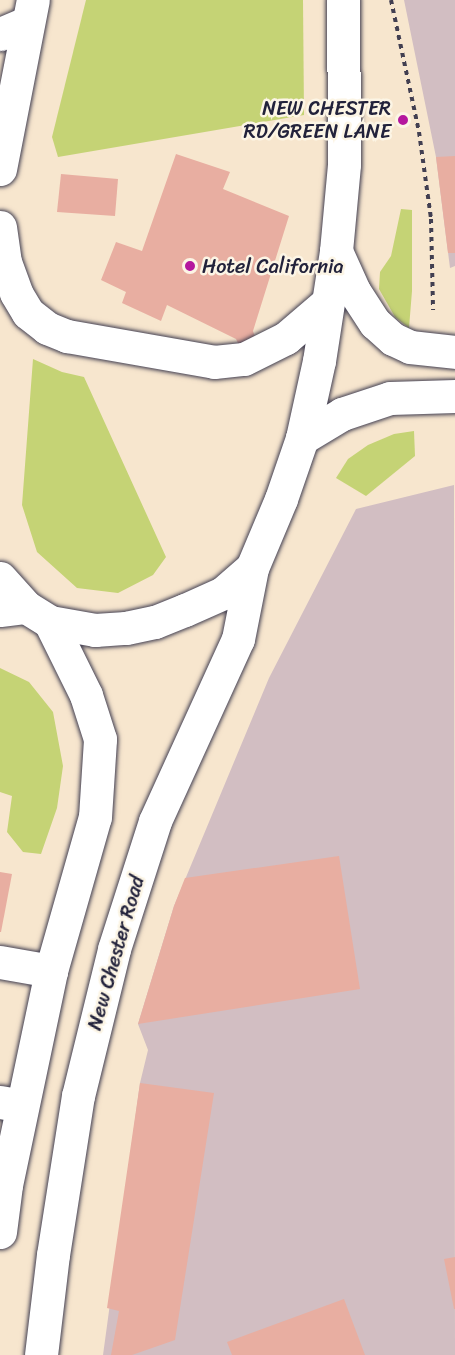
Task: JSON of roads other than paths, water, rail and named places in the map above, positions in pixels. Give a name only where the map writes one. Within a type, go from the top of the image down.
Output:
[{"type":"main road","points":[[25,613],[95,630],[126,628],[155,622],[223,593],[252,568],[281,499],[302,438],[328,302],[336,251],[344,164],[343,0]]},
{"type":"main road","points":[[0,169],[20,19]]},
{"type":"main road","points":[[0,227],[5,262],[16,293],[28,313],[47,328],[67,336],[214,362],[244,359],[286,338],[328,302]]},
{"type":"main road","points":[[336,251],[354,291],[375,323],[393,339],[410,347],[455,352]]},
{"type":"main road","points":[[302,438],[342,414],[390,398],[455,396]]},
{"type":"main road","name":"New Chester Road","points":[[41,1355],[53,1255],[78,1096],[114,949],[155,821],[238,639],[252,568]]},
{"type":"main road","points":[[0,578],[86,695],[100,739],[95,817],[11,1104],[14,1147],[0,1232]]},
{"type":"main road","points":[[0,962],[51,971]]},
{"type":"main road","points":[[0,1181],[14,1147]]},
{"type":"place","name":"NEW CHESTER RD/GREEN LANE","points":[[403,120]]},
{"type":"place","name":"Hotel California","points":[[190,266]]}]
